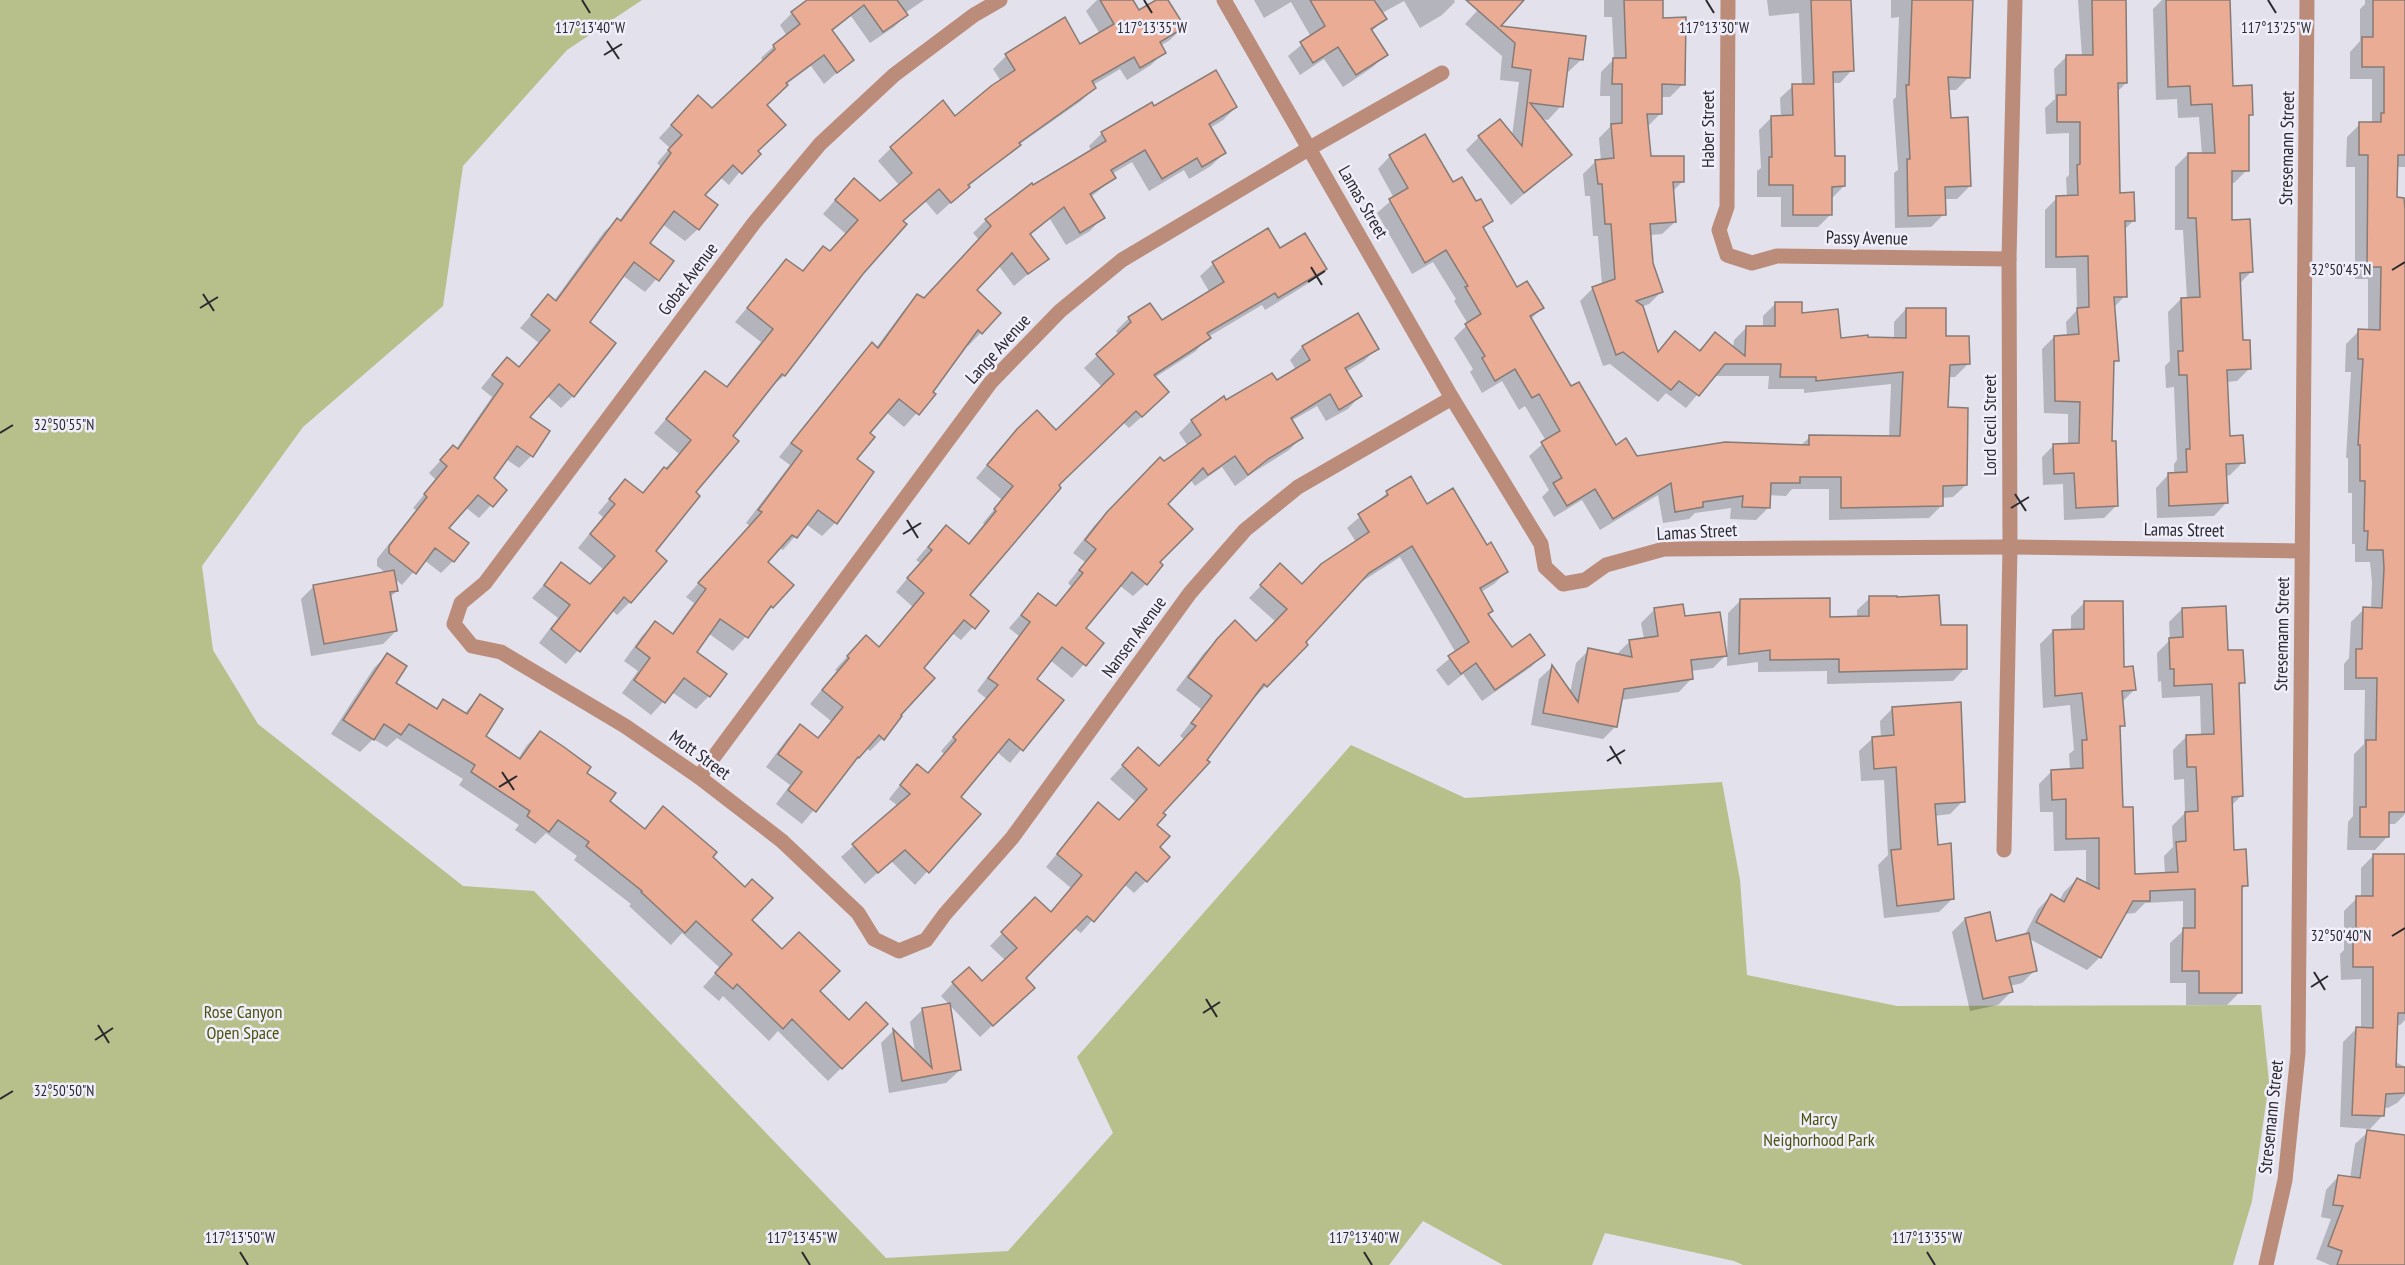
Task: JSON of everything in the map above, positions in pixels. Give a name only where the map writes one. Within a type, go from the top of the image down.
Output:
[{"type":"street","name":"Gobat Avenue","points":[[454,624],[461,603],[485,583],[754,223],[820,144],[894,75],[974,15],[1000,0]]},
{"type":"street","name":"Lamas Street","points":[[1224,0],[1452,398],[1541,544],[1545,567],[1563,584],[1585,580],[1606,564],[1664,549],[2010,547],[2302,551]]},
{"type":"street","name":"Haber Street","points":[[1727,255],[1719,230],[1727,207],[1728,0]]},
{"type":"street","name":"Lord Cecil Street","points":[[2004,850],[2010,547],[2008,259],[2015,0]]},
{"type":"street","name":"Stresemann Street","points":[[2266,1265],[2285,1180],[2298,1053],[2307,0]]},
{"type":"street","name":"Lange Avenue","points":[[699,777],[999,374],[1060,311],[1122,260],[1310,148],[1442,73]]},
{"type":"street","name":"Passy Avenue","points":[[1727,255],[1752,262],[1777,256],[2008,259]]},
{"type":"street","name":"Nansen Avenue","points":[[899,951],[926,940],[945,914],[1011,838],[1190,593],[1245,530],[1298,487],[1452,398]]},
{"type":"street","name":"Mott Street","points":[[454,624],[472,646],[501,652],[625,726],[699,777],[782,841],[858,913],[874,939],[899,951]]},
{"type":"green space","name":"Rose Canyon Open Space","points":[[0,0],[642,0],[567,50],[463,166],[443,306],[303,427],[202,566],[213,650],[258,724],[463,886],[534,891],[886,1258],[1008,1251],[1113,1133],[1077,1057],[1351,745],[1465,798],[1722,782],[1740,880],[1747,975],[1897,1006],[2261,1005],[2269,1082],[2252,1201],[2233,1265],[1743,1265],[1734,1261],[1605,1233],[1592,1265],[1503,1265],[1423,1221],[1389,1265],[0,1265]]},
{"type":"building","points":[[807,0],[897,0],[908,15],[883,32],[864,5],[832,30],[854,60],[837,73],[824,55],[786,83],[788,85],[767,105],[786,125],[758,151],[761,154],[742,174],[733,165],[705,195],[718,205],[699,230],[674,211],[650,243],[674,261],[659,281],[634,262],[590,322],[616,343],[574,397],[559,384],[530,417],[550,431],[533,457],[517,446],[494,478],[507,490],[493,507],[478,495],[449,528],[469,543],[454,562],[435,548],[416,574],[389,553],[389,546],[427,497],[424,494],[447,466],[440,460],[453,445],[458,449],[503,384],[492,375],[507,357],[519,367],[550,330],[531,315],[548,294],[556,301],[617,218],[621,221],[671,153],[668,150],[682,135],[671,125],[698,95],[712,108],[775,49],[773,45],[800,24],[791,12]]},
{"type":"building","points":[[1100,0],[1133,0],[1139,10],[1156,0],[1168,0],[1185,27],[1160,42],[1166,53],[1140,68],[1134,57],[1092,81],[1096,88],[1019,143],[1021,145],[968,185],[970,187],[951,203],[939,189],[903,221],[907,224],[863,274],[785,376],[782,374],[733,436],[739,441],[696,492],[700,496],[656,551],[667,561],[631,603],[624,597],[580,652],[551,629],[570,605],[544,585],[561,562],[590,584],[615,556],[590,534],[615,504],[609,499],[625,479],[643,493],[664,467],[667,469],[691,440],[666,419],[705,371],[727,387],[773,329],[747,308],[786,259],[803,271],[823,246],[830,251],[858,220],[835,200],[854,178],[880,201],[912,173],[890,147],[943,100],[955,116],[991,86],[1015,70],[1005,54],[1065,17],[1080,44],[1114,24]]},
{"type":"building","points":[[1310,0],[1374,0],[1387,19],[1371,29],[1388,55],[1356,75],[1338,47],[1313,63],[1300,42],[1325,26]]},
{"type":"building","points":[[1466,0],[1524,0],[1501,26],[1586,36],[1583,60],[1569,58],[1563,107],[1530,103],[1572,155],[1524,193],[1478,136],[1500,119],[1522,146],[1531,70],[1512,67],[1515,43]]},
{"type":"building","points":[[1624,0],[1663,0],[1663,18],[1686,17],[1685,85],[1662,84],[1662,114],[1647,114],[1651,156],[1684,156],[1684,182],[1673,182],[1676,222],[1650,224],[1653,263],[1663,292],[1636,301],[1643,306],[1658,352],[1675,331],[1700,351],[1715,332],[1745,356],[1746,326],[1775,326],[1775,302],[1802,302],[1802,313],[1838,309],[1841,338],[1868,335],[1868,337],[1906,338],[1906,308],[1946,308],[1946,336],[1969,336],[1970,364],[1950,365],[1948,407],[1968,408],[1967,485],[1943,486],[1943,506],[1841,508],[1841,477],[1800,477],[1800,483],[1771,483],[1770,508],[1742,507],[1743,496],[1703,502],[1703,507],[1675,512],[1671,483],[1613,519],[1595,489],[1567,506],[1553,483],[1562,478],[1541,442],[1560,431],[1539,394],[1532,398],[1515,369],[1495,381],[1482,358],[1485,356],[1465,324],[1481,314],[1465,287],[1468,286],[1446,250],[1425,263],[1389,199],[1408,188],[1389,155],[1425,134],[1453,182],[1462,177],[1476,201],[1481,199],[1493,221],[1483,227],[1517,287],[1527,281],[1544,308],[1530,316],[1571,386],[1579,382],[1616,445],[1626,438],[1637,456],[1725,442],[1809,445],[1809,435],[1900,436],[1903,372],[1816,381],[1816,377],[1780,377],[1781,364],[1725,364],[1699,396],[1679,381],[1671,390],[1623,352],[1616,355],[1592,287],[1615,279],[1611,224],[1605,224],[1602,184],[1598,184],[1595,160],[1614,158],[1611,124],[1622,123],[1622,84],[1612,84],[1613,58],[1626,58]]},
{"type":"building","points":[[1811,0],[1851,0],[1854,71],[1833,72],[1835,156],[1845,156],[1845,186],[1832,187],[1832,215],[1793,215],[1793,185],[1769,185],[1769,157],[1772,157],[1771,116],[1793,115],[1792,84],[1814,84]]},
{"type":"building","points":[[1912,0],[1973,0],[1970,78],[1948,77],[1951,118],[1968,117],[1971,186],[1945,187],[1946,215],[1908,216],[1907,159],[1910,159],[1906,85],[1909,85]]},
{"type":"building","points":[[2092,0],[2126,0],[2127,83],[2118,83],[2120,193],[2134,192],[2135,221],[2125,221],[2127,297],[2114,297],[2119,361],[2114,361],[2112,441],[2116,441],[2118,506],[2076,508],[2074,473],[2054,474],[2053,444],[2079,443],[2080,402],[2055,401],[2054,336],[2079,334],[2077,308],[2089,307],[2088,256],[2056,257],[2056,196],[2078,195],[2077,165],[2080,164],[2080,122],[2057,122],[2057,95],[2066,95],[2066,55],[2093,55]]},
{"type":"building","points":[[2166,0],[2230,0],[2233,86],[2252,85],[2253,115],[2249,115],[2249,171],[2232,171],[2232,220],[2250,219],[2253,272],[2240,273],[2243,340],[2250,340],[2251,369],[2227,370],[2230,436],[2243,435],[2245,463],[2226,464],[2228,503],[2169,506],[2168,473],[2187,472],[2186,449],[2190,449],[2187,375],[2179,375],[2178,351],[2183,351],[2181,298],[2200,297],[2196,218],[2188,218],[2188,153],[2215,153],[2212,104],[2191,105],[2190,86],[2168,87]]},
{"type":"building","points":[[2373,0],[2405,0],[2405,155],[2398,155],[2397,197],[2404,198],[2405,209],[2405,812],[2389,812],[2389,837],[2360,837],[2360,807],[2366,807],[2366,740],[2376,740],[2377,678],[2356,678],[2356,649],[2362,649],[2363,607],[2382,608],[2384,568],[2383,550],[2367,550],[2368,531],[2364,531],[2365,481],[2360,481],[2360,445],[2358,445],[2363,359],[2358,359],[2358,329],[2380,330],[2381,267],[2367,267],[2368,155],[2359,155],[2359,122],[2381,122],[2381,113],[2384,113],[2384,67],[2362,67],[2362,37],[2373,37]]},
{"type":"building","points":[[1216,70],[1237,107],[1209,124],[1226,153],[1202,167],[1197,158],[1162,179],[1145,150],[1111,170],[1116,178],[1090,194],[1105,218],[1080,233],[1064,207],[1030,234],[1049,259],[1028,274],[1012,253],[977,290],[1001,313],[982,334],[978,330],[933,392],[936,394],[919,415],[899,399],[870,433],[875,437],[857,459],[874,472],[837,524],[818,510],[797,538],[792,535],[768,562],[794,585],[773,608],[771,606],[748,638],[720,619],[697,652],[727,674],[710,697],[684,678],[665,703],[634,680],[650,658],[636,647],[655,621],[673,634],[706,589],[698,583],[762,512],[758,510],[802,451],[791,443],[872,342],[878,348],[917,294],[924,298],[991,226],[985,219],[1032,183],[1033,185],[1106,141],[1101,132],[1152,102],[1154,106]]},
{"type":"building","points":[[1268,228],[1280,248],[1305,233],[1327,269],[1278,298],[1275,293],[1207,333],[1211,338],[1154,375],[1169,392],[1142,417],[1136,411],[1059,485],[1061,488],[970,595],[989,611],[975,629],[964,620],[924,668],[935,678],[901,715],[884,740],[879,735],[858,757],[816,812],[788,790],[802,772],[778,754],[800,724],[818,738],[843,707],[822,690],[866,635],[879,647],[924,593],[907,578],[932,550],[928,547],[946,525],[969,544],[996,511],[994,509],[1013,486],[987,465],[1017,429],[1037,410],[1056,430],[1114,374],[1096,354],[1131,322],[1128,317],[1150,303],[1162,320],[1224,282],[1212,262]]},
{"type":"building","points":[[1358,313],[1379,349],[1345,368],[1362,396],[1339,410],[1330,394],[1291,418],[1303,438],[1268,459],[1248,475],[1235,456],[1208,475],[1203,468],[1168,504],[1193,529],[1160,562],[1163,565],[1147,585],[1132,572],[1086,628],[1104,643],[1086,666],[1062,647],[1037,679],[1064,700],[1023,751],[1009,739],[961,797],[981,814],[929,873],[905,850],[878,873],[852,844],[910,794],[900,785],[917,764],[928,773],[956,740],[953,737],[998,685],[988,678],[1030,622],[1021,615],[1038,593],[1056,606],[1083,573],[1079,570],[1096,549],[1085,540],[1107,512],[1160,457],[1164,461],[1201,435],[1191,420],[1224,396],[1226,400],[1272,373],[1277,380],[1310,360],[1302,346]]},
{"type":"building","points":[[1411,476],[1427,504],[1453,488],[1487,545],[1491,542],[1508,572],[1480,588],[1493,611],[1488,614],[1512,647],[1530,634],[1545,655],[1495,690],[1476,663],[1461,674],[1448,656],[1469,642],[1412,546],[1369,573],[1306,642],[1308,645],[1267,687],[1264,684],[1207,760],[1210,762],[1163,813],[1166,815],[1157,825],[1170,836],[1160,847],[1170,857],[1147,882],[1136,872],[1094,922],[1087,916],[1026,978],[1035,988],[993,1026],[952,982],[969,967],[982,981],[1017,948],[1001,932],[1035,897],[1051,912],[1082,875],[1057,854],[1098,802],[1119,820],[1147,789],[1122,765],[1138,747],[1159,766],[1196,726],[1191,723],[1212,696],[1188,677],[1217,639],[1235,620],[1256,641],[1287,609],[1260,585],[1280,563],[1302,584],[1321,564],[1369,532],[1358,514],[1388,495],[1386,491]]},
{"type":"building","points":[[394,570],[398,591],[390,592],[397,631],[324,644],[313,585]]},
{"type":"building","points":[[1939,595],[1941,625],[1967,625],[1967,669],[1839,672],[1839,659],[1770,660],[1770,650],[1739,654],[1740,599],[1830,598],[1830,617],[1869,616],[1869,596]]},
{"type":"building","points":[[2084,601],[2123,601],[2124,667],[2133,666],[2136,690],[2122,691],[2125,726],[2120,726],[2123,807],[2133,807],[2135,874],[2178,872],[2176,842],[2186,841],[2185,812],[2198,811],[2196,767],[2187,767],[2186,735],[2214,734],[2212,684],[2174,686],[2174,669],[2170,669],[2169,638],[2183,637],[2182,608],[2226,606],[2228,650],[2243,650],[2245,683],[2239,683],[2243,796],[2232,797],[2234,850],[2246,849],[2248,886],[2242,886],[2242,993],[2199,993],[2199,971],[2182,971],[2183,928],[2195,928],[2195,889],[2150,891],[2150,901],[2133,901],[2101,958],[2036,922],[2051,894],[2064,902],[2077,878],[2099,889],[2099,838],[2066,839],[2066,799],[2052,800],[2051,770],[2083,768],[2082,740],[2087,740],[2082,693],[2055,696],[2053,630],[2084,629]]},
{"type":"building","points":[[1683,604],[1685,616],[1720,612],[1727,656],[1691,660],[1693,679],[1624,689],[1617,727],[1543,713],[1552,665],[1578,702],[1588,648],[1632,657],[1629,640],[1658,636],[1654,608]]},
{"type":"building","points":[[387,653],[407,666],[396,683],[437,709],[443,699],[467,714],[480,694],[503,709],[486,736],[520,759],[540,731],[564,747],[591,767],[587,773],[616,793],[610,801],[645,829],[663,806],[717,852],[713,857],[745,887],[752,879],[773,898],[752,920],[782,949],[799,932],[840,971],[820,991],[849,1020],[866,1002],[888,1024],[842,1069],[792,1019],[783,1029],[737,984],[733,989],[715,973],[732,954],[696,921],[685,933],[642,891],[586,846],[589,842],[558,820],[549,832],[527,816],[530,811],[471,772],[475,765],[409,724],[401,735],[384,724],[374,740],[343,720]]},
{"type":"building","points":[[1961,702],[1965,802],[1935,804],[1938,845],[1951,843],[1954,899],[1897,906],[1891,850],[1901,849],[1896,767],[1874,769],[1872,737],[1894,735],[1892,707]]},
{"type":"building","points":[[2373,854],[2405,854],[2405,1013],[2398,1013],[2396,1067],[2405,1067],[2405,1093],[2386,1094],[2384,1116],[2352,1115],[2356,1027],[2373,1028],[2373,967],[2353,967],[2353,939],[2356,939],[2356,896],[2373,896]]},
{"type":"building","points":[[1990,912],[1996,941],[2029,933],[2037,971],[2009,977],[2013,992],[1983,999],[1965,918]]},
{"type":"building","points":[[950,1003],[961,1070],[902,1081],[893,1029],[932,1068],[922,1008]]},
{"type":"building","points":[[2367,1130],[2405,1135],[2405,1265],[2337,1265],[2342,1251],[2328,1246],[2343,1206],[2333,1205],[2338,1175],[2360,1178]]},
{"type":"park label","name":"Marcy Neighorhood Park","points":[[1819,1129]]}]
